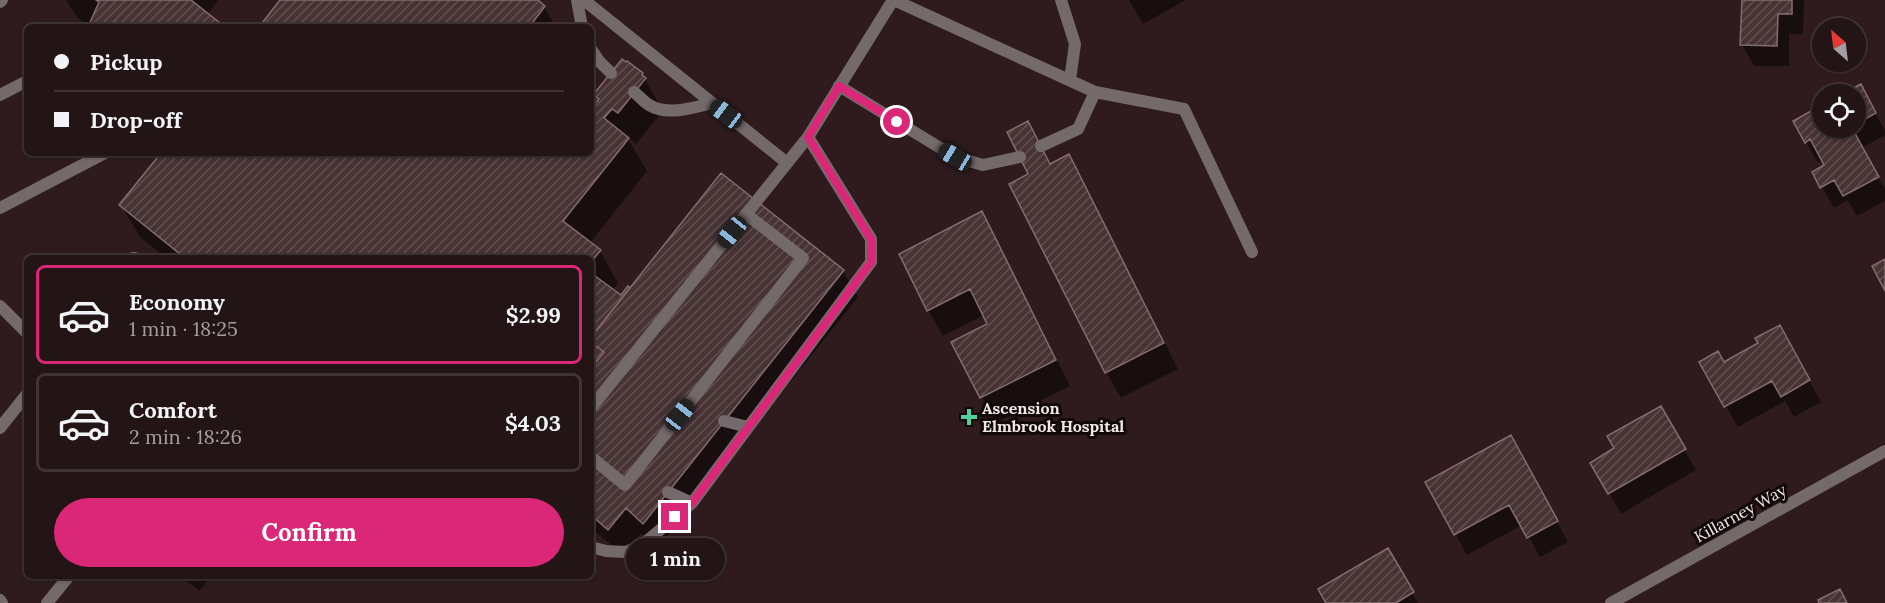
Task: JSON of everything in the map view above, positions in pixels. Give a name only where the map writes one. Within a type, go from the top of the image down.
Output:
[{"type":"street","points":[[577,0],[581,24]]},
{"type":"street","points":[[584,0],[787,163]]},
{"type":"street","points":[[594,404],[808,137],[893,0],[1095,92],[1184,109],[1252,252]]},
{"type":"street","points":[[1061,0],[1075,44],[1070,80]]},
{"type":"street","points":[[594,54],[611,73]]},
{"type":"street","points":[[0,95],[24,83]]},
{"type":"street","points":[[839,86],[955,157],[983,165],[1020,157]]},
{"type":"street","points":[[634,92],[650,106],[668,110],[688,109],[712,103]]},
{"type":"street","points":[[1041,146],[1078,129],[1095,92]]},
{"type":"street","points":[[594,548],[626,552],[642,545],[692,503],[871,262],[871,239],[808,137]]},
{"type":"street","points":[[0,208],[99,156]]},
{"type":"street","points":[[594,459],[624,484],[803,258],[746,214]]},
{"type":"street","points":[[0,306],[24,330]]},
{"type":"street","points":[[0,428],[24,398]]},
{"type":"street","points":[[724,422],[748,427]]},
{"type":"street","name":"Killarney Way","points":[[1611,603],[1885,451]]},
{"type":"street","points":[[668,492],[692,503]]},
{"type":"street","points":[[47,603],[67,579]]},
{"type":"building","points":[[96,0],[191,0],[221,24],[118,24],[116,22],[114,24],[89,24],[99,2]]},
{"type":"building","points":[[280,0],[538,0],[545,6],[532,24],[261,24]]},
{"type":"building","points":[[1742,0],[1792,0],[1792,14],[1778,14],[1777,46],[1740,45]]},
{"type":"building","points":[[622,59],[643,73],[642,75],[646,78],[618,113],[612,109],[604,118],[629,138],[563,221],[601,250],[594,258],[594,255],[181,255],[119,205],[159,156],[594,156],[594,105],[599,99],[594,94]]},
{"type":"building","points":[[1866,94],[1876,113],[1866,118]]},
{"type":"building","points":[[1812,111],[1812,138],[1858,138],[1879,177],[1843,196],[1834,180],[1820,188],[1812,172],[1824,165],[1810,139],[1805,143],[1793,121]]},
{"type":"building","points":[[1028,121],[1050,164],[1069,154],[1164,343],[1105,373],[1009,184],[1028,174],[1007,132]]},
{"type":"building","points":[[721,173],[844,270],[643,524],[626,508],[608,530],[594,518],[594,364],[604,352],[594,344],[594,333]]},
{"type":"building","points":[[982,211],[1056,360],[980,398],[951,342],[987,324],[970,289],[927,311],[899,254]]},
{"type":"building","points":[[1885,259],[1885,291],[1872,266]]},
{"type":"building","points":[[594,275],[621,295],[628,286],[630,288],[594,333]]},
{"type":"building","points":[[1780,325],[1810,380],[1781,397],[1772,381],[1724,407],[1699,362],[1718,351],[1724,362],[1758,343],[1755,338]]},
{"type":"building","points":[[594,344],[604,352],[594,364]]},
{"type":"building","points":[[1661,406],[1686,449],[1608,494],[1590,463],[1614,448],[1607,436]]},
{"type":"building","points":[[1511,435],[1558,521],[1527,538],[1509,505],[1454,535],[1425,482]]},
{"type":"building","points":[[1388,548],[1414,592],[1396,603],[1326,603],[1318,589]]},
{"type":"building","points":[[1840,589],[1847,603],[1819,603],[1818,600]]},
{"type":"place","name":"Ascension Elmbrook Hospital","points":[[969,417]]},
{"type":"route","points":[[675,517],[692,503],[871,262],[871,239],[808,137],[839,86],[897,122]]}]
